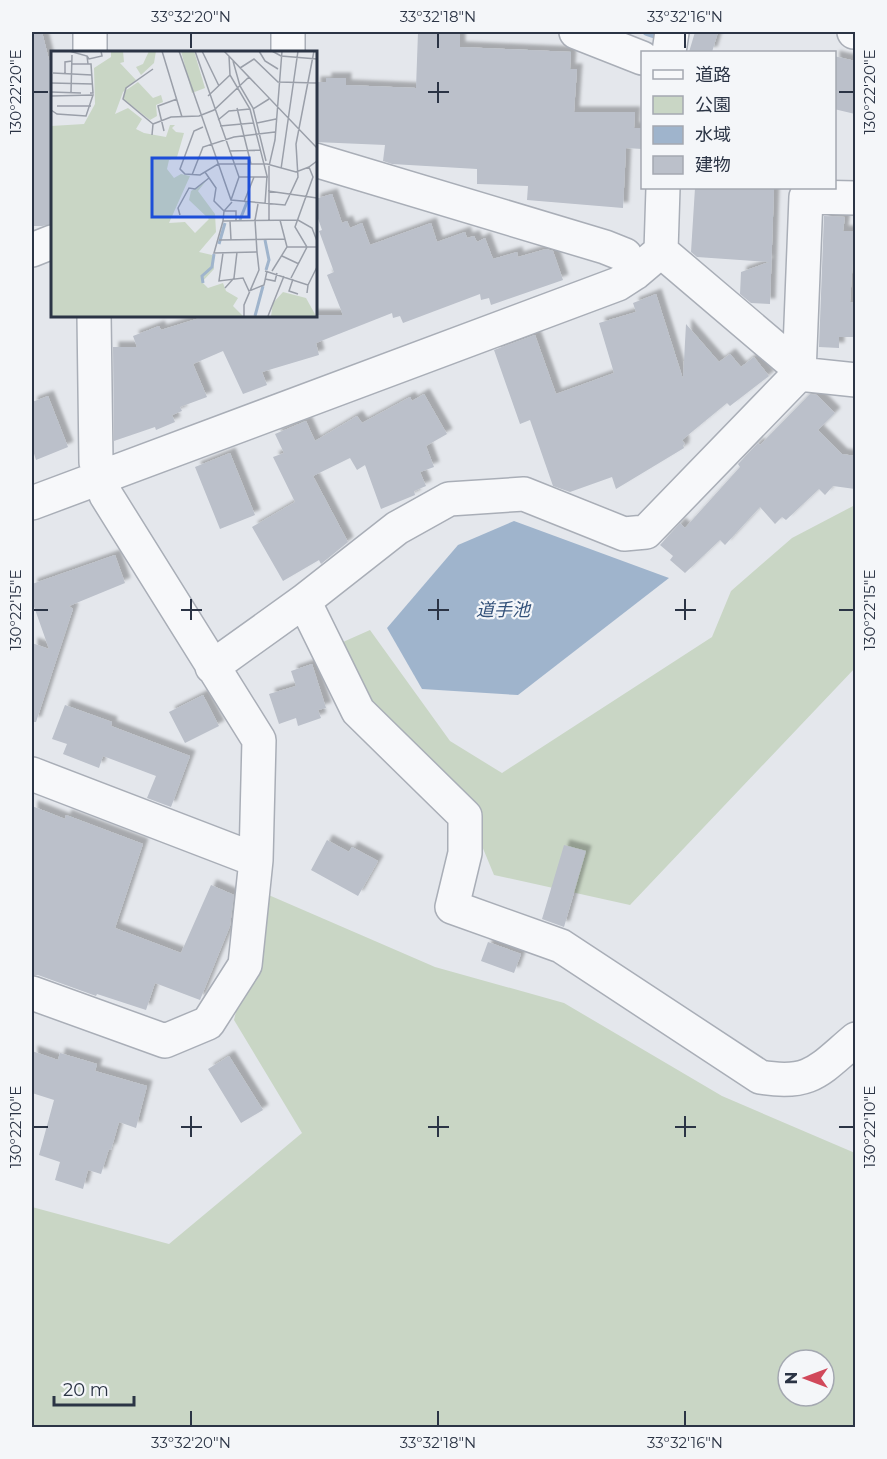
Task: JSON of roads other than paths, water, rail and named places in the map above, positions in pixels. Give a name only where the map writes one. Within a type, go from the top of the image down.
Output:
[{"type":"street","points":[[90,32],[90,51]]},
{"type":"street","points":[[288,32],[288,51]]},
{"type":"street","points":[[576,32],[641,58]]},
{"type":"street","points":[[669,51],[672,32]]},
{"type":"street","points":[[316,160],[605,247],[625,255],[635,273]]},
{"type":"street","points":[[32,503],[618,284],[661,251],[663,189]]},
{"type":"street","points":[[212,667],[304,601],[397,528],[448,499],[524,494],[624,534],[646,532],[799,374],[806,197],[855,198]]},
{"type":"street","points":[[32,250],[51,242]]},
{"type":"street","points":[[661,251],[794,364],[799,374]]},
{"type":"street","points":[[32,993],[165,1041],[208,1023],[245,964],[256,860],[259,740],[106,495],[96,462],[94,316]]},
{"type":"street","points":[[799,374],[855,380]]},
{"type":"street","points":[[304,601],[358,711],[465,816],[465,853],[452,907],[561,946],[760,1077],[778,1080],[802,1078],[817,1072],[855,1039]]},
{"type":"street","points":[[32,774],[256,860]]},
{"type":"water","name":"道手池","points":[[514,521],[669,578],[518,695],[422,689],[387,628],[458,545]]},
{"type":"waterway","points":[[647,32],[665,38]]}]
